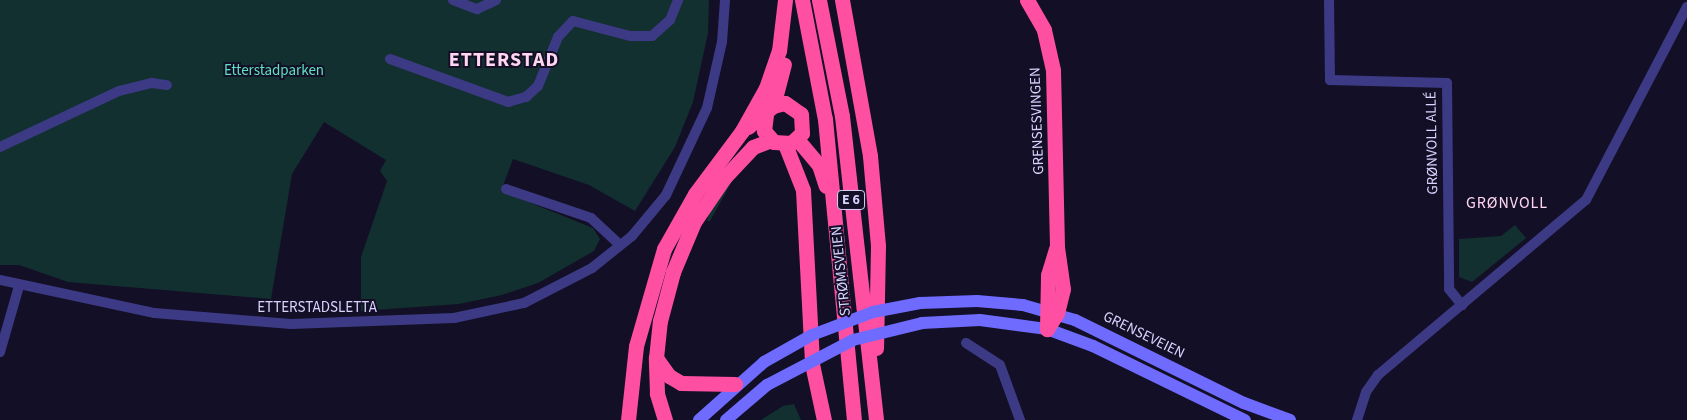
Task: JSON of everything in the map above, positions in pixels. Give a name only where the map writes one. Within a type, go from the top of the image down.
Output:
[{"type":"highway","points":[[786,0],[784,68],[763,125],[819,165],[836,233]]},
{"type":"highway","points":[[628,420],[636,346],[664,249],[695,194],[742,131],[775,68],[786,0]]},
{"type":"highway","name":"STRØMSVEIEN","points":[[802,0],[825,119],[854,420]]},
{"type":"highway","name":"STRØMSVEIEN","points":[[819,0],[842,116],[876,420]]},
{"type":"highway","points":[[842,0],[870,156],[878,246],[874,402]]},
{"type":"highway","name":"GRENSESVINGEN","points":[[1027,0],[1044,30],[1052,64],[1057,247],[1051,311],[1047,329]]},
{"type":"highway","points":[[664,420],[657,394],[656,358],[668,288],[694,222],[737,162],[753,147],[784,141],[804,126],[802,114],[791,105],[769,110],[742,131]]},
{"type":"highway","points":[[784,141],[797,168],[806,217],[812,364],[824,420]]},
{"type":"highway","points":[[656,358],[670,376],[681,383],[735,384]]},
{"type":"highway","points":[[629,398],[639,420]]},
{"type":"main road","name":"GRENSEVEIEN","points":[[699,420],[735,384],[764,362],[812,335],[873,312],[920,303],[977,301],[1051,311],[1244,403],[1290,420]]},
{"type":"main road","name":"GRENSEVEIEN","points":[[726,420],[767,385],[853,340],[922,323],[980,320],[1047,329],[1106,352],[1245,420]]},
{"type":"street","points":[[453,0],[477,9],[496,0]]},
{"type":"street","points":[[390,59],[508,102],[526,97],[538,86],[558,37],[573,21],[630,36],[652,36],[670,20],[678,0]]},
{"type":"street","name":"ETTERSTADSLETTA","points":[[0,280],[19,286],[184,318],[291,324],[386,323],[481,315],[524,302],[592,268],[620,246],[666,194],[697,135],[716,74],[725,0]]},
{"type":"street","name":"GRØNVOLL ALLÉ","points":[[1329,0],[1330,80],[1446,83],[1449,289],[1462,305]]},
{"type":"street","points":[[1357,420],[1366,392],[1378,376],[1568,218],[1593,191],[1687,7]]},
{"type":"street","points":[[0,147],[119,91],[152,83],[167,85]]},
{"type":"street","points":[[506,189],[591,218],[620,246]]},
{"type":"street","points":[[0,352],[19,286]]},
{"type":"street","points":[[966,343],[1000,365],[1020,420]]},
{"type":"green space","name":"Etterstadparken","points":[[0,0],[709,0],[708,33],[693,102],[675,147],[635,211],[589,185],[513,159],[501,191],[593,228],[600,239],[594,251],[538,283],[502,295],[459,304],[361,311],[361,257],[387,181],[380,171],[386,160],[324,122],[292,174],[271,299],[68,282],[19,265],[0,265]]},
{"type":"green space","points":[[735,176],[710,221],[707,221],[712,202]]},
{"type":"green space","points":[[1515,225],[1526,238],[1472,282],[1459,277],[1459,239],[1501,236]]},
{"type":"green space","points":[[794,404],[801,420],[761,420],[783,406]]},
{"type":"district","name":"ETTERSTAD","points":[[504,60]]},
{"type":"district","name":"GRØNVOLL","points":[[1507,203]]}]
